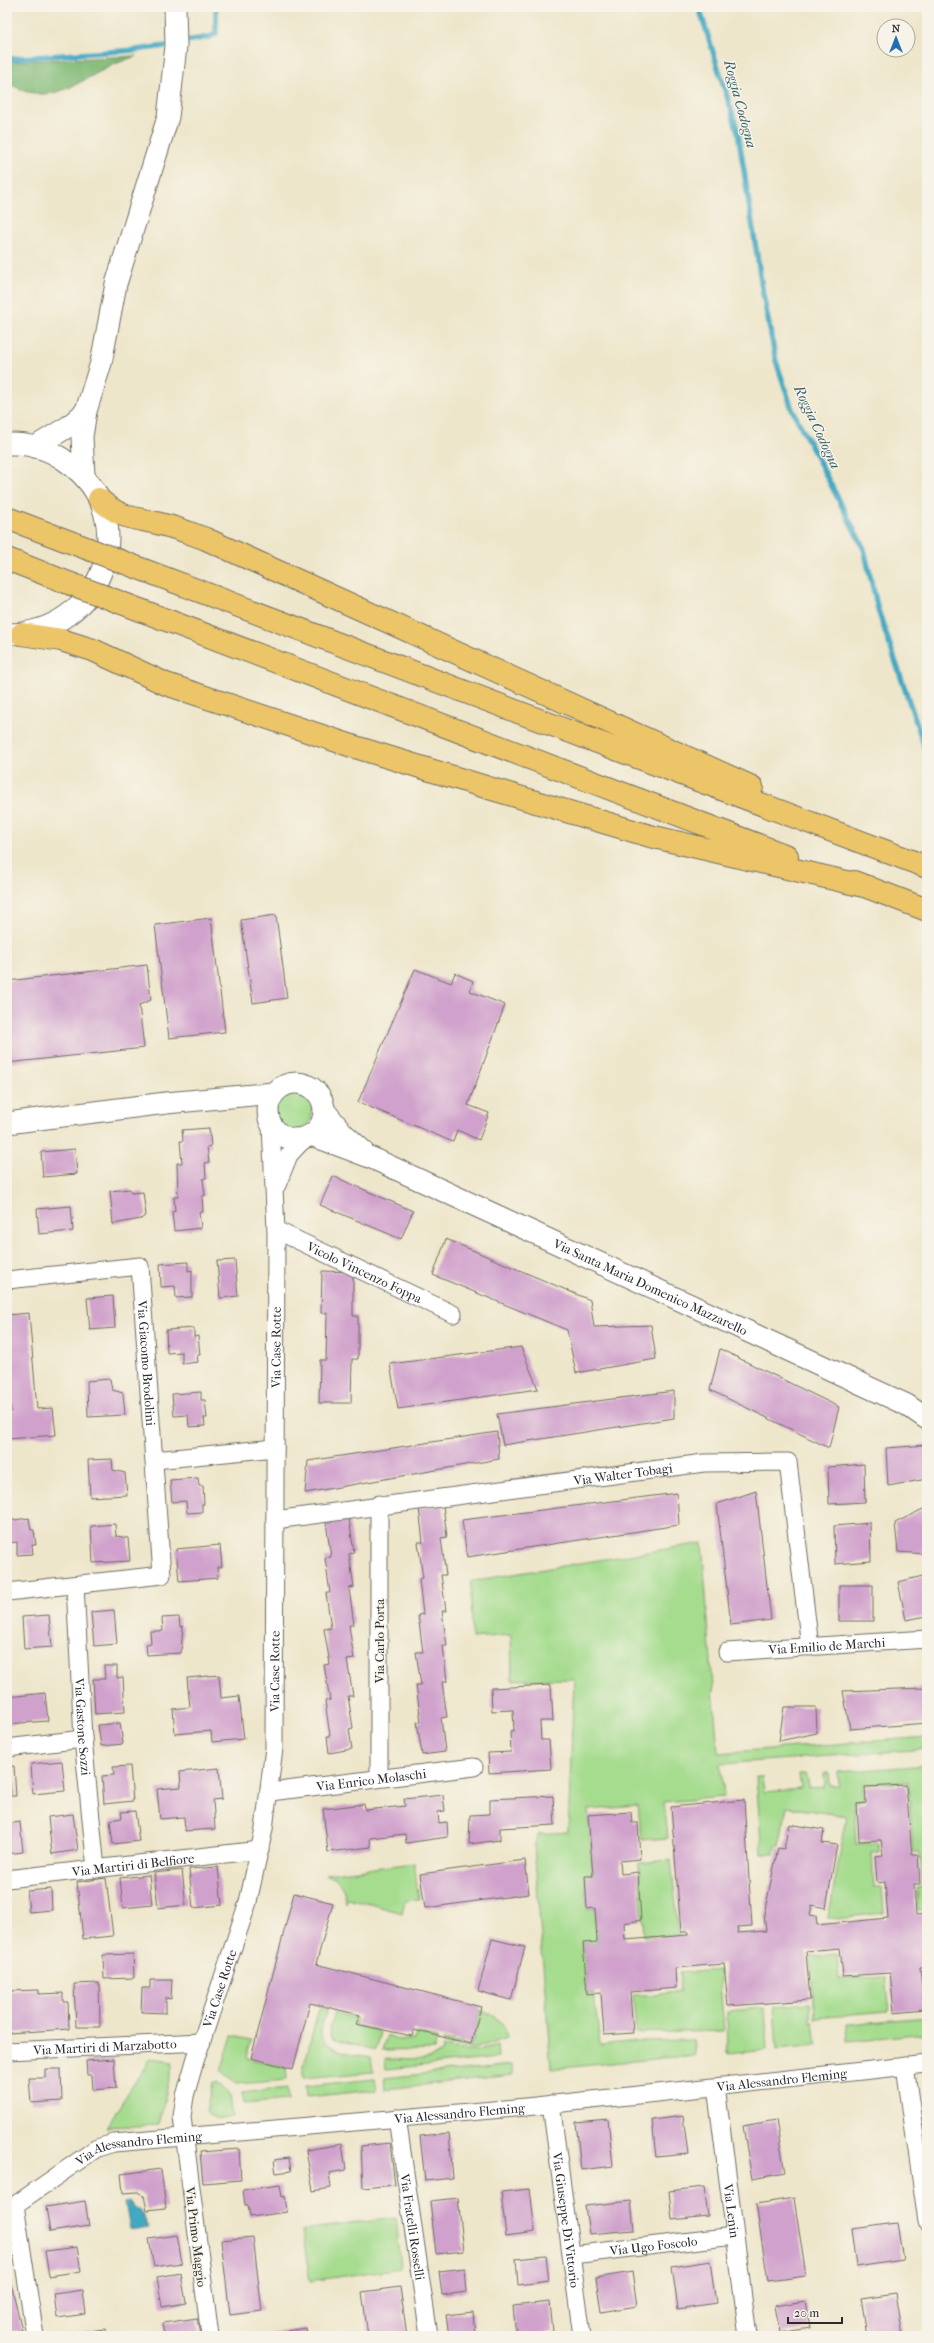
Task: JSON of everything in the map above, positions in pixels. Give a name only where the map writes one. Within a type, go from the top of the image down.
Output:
[{"type":"highway","points":[[99,499],[111,511],[133,520],[164,524],[206,539],[699,761],[882,850]]},
{"type":"highway","points":[[7,518],[927,867]]},
{"type":"highway","points":[[7,559],[927,910]]},
{"type":"highway","points":[[14,634],[60,640],[93,650],[166,684],[352,746],[650,836],[868,887]]},
{"type":"street","points":[[84,476],[82,437],[86,411],[101,363],[116,284],[168,117],[176,46],[175,7]]},
{"type":"street","points":[[35,447],[69,426],[86,411]]},
{"type":"street","points":[[7,444],[35,447],[62,458],[84,476],[99,499],[107,528],[104,566],[95,586],[81,604],[64,619],[50,626],[14,634]]},
{"type":"street","points":[[210,1100],[237,1104],[270,1124],[279,1134],[287,1138],[308,1136],[321,1124],[324,1110],[322,1101],[317,1092],[305,1084],[286,1084],[274,1093],[267,1108],[270,1124]]},
{"type":"street","points":[[7,1123],[166,1103],[274,1093]]},
{"type":"street","name":"Via Santa Maria Domenico Mazzarello","points":[[324,1110],[343,1133],[372,1158]]},
{"type":"street","name":"Via Case Rotte","points":[[184,2137],[184,2102],[202,2042],[243,1919],[260,1850],[270,1792],[276,1721],[276,1230],[270,1124]]},
{"type":"street","name":"Via Santa Maria Domenico Mazzarello","points":[[308,1136],[372,1158],[900,1401],[927,1418]]},
{"type":"street","name":"Via Case Rotte","points":[[275,1193],[287,1159],[308,1136]]},
{"type":"street","name":"Vicolo Vincenzo Foppa","points":[[276,1230],[453,1314]]},
{"type":"street","name":"Via Giacomo Brodolini","points":[[7,1280],[140,1266],[162,1575],[74,1585]]},
{"type":"street","points":[[155,1460],[275,1448]]},
{"type":"street","name":"Via Walter Tobagi","points":[[275,1520],[379,1504],[704,1463],[788,1462],[810,1646]]},
{"type":"street","name":"Via Carlo Porta","points":[[379,1504],[379,1778]]},
{"type":"street","points":[[7,1592],[74,1585]]},
{"type":"street","name":"Via Gastone Sozzi","points":[[74,1585],[83,1739],[96,1869]]},
{"type":"street","name":"Via Emilio de Marchi","points":[[727,1652],[927,1639]]},
{"type":"street","points":[[7,1748],[83,1739]]},
{"type":"street","name":"Via Enrico Molaschi","points":[[270,1792],[474,1768]]},
{"type":"street","name":"Via Martiri di Belfiore","points":[[7,1879],[260,1850]]},
{"type":"street","name":"Via Martiri di Marzabotto","points":[[7,2051],[202,2042]]},
{"type":"street","name":"Via Alessandro Fleming","points":[[35,2336],[14,2210],[18,2201],[105,2144],[551,2104],[927,2064]]},
{"type":"street","points":[[905,2066],[927,2221]]},
{"type":"street","name":"Via Lenin","points":[[716,2087],[748,2336]]},
{"type":"street","name":"Via Giuseppe Di Vittorio","points":[[551,2104],[582,2336]]},
{"type":"street","name":"Via Fratelli Rosselli","points":[[397,2118],[429,2336]]},
{"type":"street","name":"Via Primo Maggio","points":[[184,2137],[210,2336]]},
{"type":"street","name":"Via Ugo Foscolo","points":[[572,2255],[734,2236]]},
{"type":"green space","points":[[136,56],[59,92],[47,94],[35,93],[22,90],[7,82],[7,62]]},
{"type":"green space","points":[[293,1093],[306,1099],[312,1112],[306,1125],[293,1131],[280,1125],[274,1112],[280,1099]]},
{"type":"green space","points":[[702,1543],[718,1753],[927,1737],[927,1749],[721,1764],[724,1797],[664,1802],[668,1838],[642,1840],[638,1806],[588,1810],[593,1876],[585,1877],[587,1909],[595,1908],[597,1942],[583,1943],[587,1994],[594,1994],[600,2045],[636,2041],[693,2040],[695,2055],[551,2069],[534,1846],[539,1834],[568,1832],[574,1679],[512,1680],[511,1635],[472,1638],[471,1581]]},
{"type":"green space","points":[[927,1765],[927,1911],[918,1911],[917,1888],[923,1887],[920,1852],[913,1852],[908,1782],[863,1785],[864,1800],[854,1801],[856,1844],[878,1842],[879,1852],[872,1853],[874,1887],[882,1887],[884,1913],[828,1919],[847,1816],[787,1807],[779,1846],[775,1846],[774,1854],[762,1854],[756,1777],[762,1777],[764,1792],[801,1789],[799,1774],[806,1774],[808,1788],[825,1787],[824,1773],[829,1773],[830,1786],[839,1786],[838,1772]]},
{"type":"green space","points":[[671,1860],[679,1935],[644,1936],[639,1863]]},
{"type":"green space","points":[[414,1863],[419,1900],[405,1901],[402,1913],[348,1898],[346,1903],[343,1888],[338,1882],[325,1874]]},
{"type":"green space","points":[[837,1954],[839,1979],[885,1977],[889,2012],[815,2018],[810,1957]]},
{"type":"green space","points":[[719,1970],[724,2031],[636,2033],[633,1995],[655,1995],[681,1991],[679,1973]]},
{"type":"green space","points":[[923,1972],[927,1972],[927,2017]]},
{"type":"green space","points":[[810,2004],[811,2021],[814,2021],[817,2045],[777,2049],[774,2007]]},
{"type":"green space","points":[[319,2008],[327,2010],[322,2023],[321,2031],[327,2044],[341,2051],[371,2057],[373,2072],[303,2078],[303,2070]]},
{"type":"green space","points":[[764,2008],[767,2050],[728,2054],[727,2011]]},
{"type":"green space","points":[[481,2010],[491,2014],[499,2020],[505,2028],[508,2038],[473,2049],[443,2043],[444,2040],[471,2046]]},
{"type":"green space","points":[[334,2012],[356,2018],[354,2025],[380,2032],[375,2050],[332,2038],[330,2029]]},
{"type":"green space","points":[[927,2017],[927,2033],[848,2041],[847,2024]]},
{"type":"green space","points":[[417,2034],[437,2038],[434,2050],[382,2051],[387,2035],[400,2040],[415,2040]]},
{"type":"green space","points":[[232,2036],[251,2040],[247,2058],[286,2068],[287,2080],[237,2084],[221,2071]]},
{"type":"green space","points":[[497,2046],[498,2058],[386,2069],[385,2059],[414,2060],[429,2058],[442,2052],[443,2047],[474,2052]]},
{"type":"green space","points":[[150,2059],[173,2062],[159,2125],[106,2127]]},
{"type":"green space","points":[[511,2065],[513,2075],[385,2089],[384,2078]]},
{"type":"green space","points":[[375,2079],[377,2090],[306,2097],[305,2086]]},
{"type":"green space","points":[[217,2082],[230,2095],[233,2117],[225,2119],[217,2118],[210,2116],[206,2110],[212,2084]]},
{"type":"green space","points":[[287,2088],[288,2100],[243,2104],[242,2093]]},
{"type":"green space","points":[[396,2218],[401,2268],[310,2281],[302,2230]]},
{"type":"water","points":[[129,2201],[134,2208],[139,2209],[149,2227],[130,2230],[125,2202]]},
{"type":"building","points":[[276,915],[287,998],[253,1003],[241,920]]},
{"type":"building","points":[[211,918],[225,1032],[169,1038],[155,925]]},
{"type":"building","points":[[147,965],[151,1000],[139,1005],[144,1048],[7,1063],[7,981]]},
{"type":"building","points":[[415,969],[451,983],[455,973],[473,981],[470,991],[505,1005],[468,1105],[489,1113],[479,1140],[457,1130],[453,1142],[358,1102]]},
{"type":"building","points":[[209,1128],[211,1146],[207,1147],[209,1162],[205,1163],[206,1178],[203,1179],[205,1196],[202,1196],[203,1212],[199,1212],[201,1228],[174,1231],[172,1212],[175,1211],[174,1197],[178,1197],[177,1163],[182,1163],[180,1141],[183,1141],[182,1130]]},
{"type":"building","points":[[75,1149],[77,1174],[43,1177],[41,1152]]},
{"type":"building","points":[[333,1176],[413,1211],[401,1239],[320,1205]]},
{"type":"building","points":[[130,1189],[131,1193],[143,1192],[146,1215],[141,1219],[113,1224],[110,1191]]},
{"type":"building","points":[[71,1206],[73,1231],[39,1234],[37,1209]]},
{"type":"building","points":[[446,1239],[590,1300],[594,1327],[651,1325],[656,1359],[576,1373],[567,1330],[433,1275]]},
{"type":"building","points":[[235,1260],[238,1296],[220,1298],[217,1261]]},
{"type":"building","points":[[188,1262],[188,1271],[192,1270],[192,1297],[176,1298],[175,1286],[161,1287],[160,1264]]},
{"type":"building","points":[[322,1271],[353,1272],[353,1316],[358,1316],[358,1359],[352,1359],[351,1403],[319,1403],[320,1360],[326,1360],[327,1313],[321,1313]]},
{"type":"building","points":[[113,1296],[115,1328],[90,1330],[87,1298]]},
{"type":"building","points":[[29,1313],[37,1409],[53,1408],[56,1435],[7,1439],[7,1412],[11,1412],[7,1366],[7,1315]]},
{"type":"building","points":[[194,1328],[194,1337],[198,1336],[200,1355],[197,1355],[198,1362],[182,1364],[182,1352],[167,1353],[166,1330]]},
{"type":"building","points":[[521,1347],[538,1389],[398,1409],[390,1364]]},
{"type":"building","points":[[720,1349],[839,1407],[829,1448],[710,1390]]},
{"type":"building","points":[[110,1379],[112,1390],[123,1393],[125,1415],[88,1417],[87,1381]]},
{"type":"building","points":[[674,1391],[674,1418],[503,1445],[497,1414]]},
{"type":"building","points":[[201,1392],[201,1400],[205,1400],[207,1418],[204,1418],[205,1426],[189,1427],[188,1415],[174,1416],[172,1394]]},
{"type":"building","points":[[497,1432],[499,1459],[305,1493],[308,1461]]},
{"type":"building","points":[[927,1445],[927,1479],[888,1486],[886,1448]]},
{"type":"building","points":[[112,1459],[113,1470],[125,1473],[127,1495],[90,1497],[88,1460]]},
{"type":"building","points":[[864,1464],[865,1502],[829,1504],[828,1467]]},
{"type":"building","points":[[198,1478],[199,1486],[203,1486],[204,1504],[202,1504],[202,1512],[187,1513],[186,1501],[172,1502],[170,1480]]},
{"type":"building","points":[[756,1491],[771,1620],[731,1625],[717,1504]]},
{"type":"building","points":[[677,1493],[679,1525],[467,1557],[462,1520]]},
{"type":"building","points":[[443,1505],[447,1537],[441,1538],[446,1575],[441,1575],[446,1611],[442,1611],[447,1646],[443,1646],[447,1682],[442,1682],[447,1717],[441,1718],[445,1752],[422,1755],[417,1722],[421,1722],[416,1685],[421,1685],[416,1652],[423,1652],[418,1615],[423,1614],[419,1579],[423,1578],[418,1542],[423,1542],[419,1508]]},
{"type":"building","points":[[927,1507],[927,1554],[898,1552],[895,1523]]},
{"type":"building","points":[[29,1518],[31,1530],[34,1530],[36,1545],[32,1545],[33,1554],[17,1555],[17,1542],[7,1543],[7,1521]]},
{"type":"building","points":[[349,1518],[354,1553],[349,1554],[354,1587],[349,1588],[354,1625],[349,1625],[354,1659],[347,1660],[353,1696],[348,1696],[353,1728],[349,1729],[352,1749],[329,1753],[327,1736],[330,1736],[325,1701],[330,1700],[324,1665],[330,1664],[324,1629],[331,1628],[326,1593],[330,1593],[325,1558],[331,1557],[326,1522]]},
{"type":"building","points":[[870,1523],[871,1561],[835,1564],[834,1526]]},
{"type":"building","points":[[115,1524],[116,1536],[128,1538],[130,1561],[93,1563],[91,1526]]},
{"type":"building","points":[[220,1545],[222,1567],[217,1567],[218,1578],[179,1581],[176,1549]]},
{"type":"building","points":[[927,1575],[927,1616],[906,1620],[898,1582]]},
{"type":"building","points":[[839,1585],[873,1585],[873,1621],[839,1621]]},
{"type":"building","points":[[114,1610],[117,1644],[94,1646],[91,1612]]},
{"type":"building","points":[[49,1615],[52,1647],[24,1649],[22,1617]]},
{"type":"building","points":[[179,1617],[180,1627],[183,1626],[181,1653],[147,1655],[146,1644],[151,1643],[150,1631],[163,1631],[162,1618]]},
{"type":"building","points":[[104,1666],[117,1666],[117,1678],[123,1677],[125,1712],[95,1714],[93,1679],[105,1679]]},
{"type":"building","points":[[219,1675],[221,1698],[239,1696],[244,1739],[212,1742],[211,1731],[175,1734],[173,1709],[190,1707],[187,1678]]},
{"type":"building","points":[[551,1685],[553,1721],[540,1721],[541,1740],[549,1740],[551,1769],[489,1773],[488,1753],[511,1752],[510,1731],[514,1731],[513,1710],[492,1711],[491,1688]]},
{"type":"building","points":[[925,1688],[927,1694],[927,1723],[850,1729],[843,1691]]},
{"type":"building","points":[[45,1693],[48,1721],[7,1724],[7,1697]]},
{"type":"building","points":[[784,1707],[816,1707],[817,1733],[779,1741]]},
{"type":"building","points":[[120,1723],[123,1744],[101,1746],[98,1725]]},
{"type":"building","points":[[62,1761],[65,1791],[33,1794],[31,1764]]},
{"type":"building","points":[[14,1766],[16,1796],[7,1796],[7,1767]]},
{"type":"building","points":[[130,1766],[133,1801],[104,1804],[102,1776],[114,1775],[113,1767]]},
{"type":"building","points":[[219,1768],[222,1799],[213,1800],[215,1829],[185,1831],[184,1817],[160,1819],[157,1789],[181,1787],[180,1772]]},
{"type":"building","points":[[906,1785],[912,1855],[918,1855],[920,1884],[914,1884],[916,1915],[927,1914],[927,1967],[920,1967],[924,2009],[894,2012],[890,1973],[843,1976],[840,1948],[806,1951],[810,2000],[728,2006],[724,1964],[675,1968],[676,1988],[630,1992],[633,2033],[604,2035],[601,1993],[587,1994],[583,1943],[597,1942],[595,1908],[587,1909],[585,1876],[593,1876],[588,1815],[631,1812],[632,1823],[638,1823],[640,1859],[620,1861],[621,1874],[638,1872],[641,1920],[624,1923],[625,1940],[688,1935],[688,1932],[681,1932],[671,1807],[744,1800],[752,1926],[737,1927],[738,1933],[766,1931],[764,1914],[778,1848],[784,1849],[789,1824],[824,1830],[822,1843],[837,1845],[826,1908],[812,1905],[810,1915],[816,1916],[817,1925],[888,1918],[885,1882],[877,1883],[875,1856],[883,1855],[881,1840],[859,1841],[857,1804],[866,1803],[865,1787]]},
{"type":"building","points":[[443,1795],[445,1811],[438,1812],[439,1823],[447,1822],[448,1837],[406,1843],[405,1834],[370,1838],[371,1847],[328,1852],[323,1809],[364,1804],[365,1810],[405,1806],[404,1799]]},
{"type":"building","points":[[553,1796],[555,1825],[500,1828],[500,1840],[469,1844],[470,1815],[490,1814],[490,1799]]},
{"type":"building","points":[[135,1811],[139,1841],[113,1844],[110,1820],[122,1818],[121,1812]]},
{"type":"building","points":[[73,1814],[78,1850],[52,1854],[48,1817]]},
{"type":"building","points":[[20,1822],[23,1852],[7,1854],[7,1824]]},
{"type":"building","points":[[525,1860],[529,1894],[425,1908],[420,1874]]},
{"type":"building","points":[[218,1867],[222,1905],[193,1908],[189,1869]]},
{"type":"building","points":[[182,1870],[186,1905],[158,1908],[154,1873]]},
{"type":"building","points":[[149,1875],[152,1905],[123,1908],[120,1878]]},
{"type":"building","points":[[106,1878],[113,1936],[83,1939],[77,1882]]},
{"type":"building","points":[[51,1889],[52,1910],[29,1912],[27,1891]]},
{"type":"building","points":[[294,1893],[333,1903],[316,1964],[481,2007],[471,2044],[414,2030],[412,2036],[356,2024],[360,2015],[310,2003],[293,2069],[251,2058]]},
{"type":"building","points":[[492,1939],[525,1947],[511,2000],[478,1991]]},
{"type":"building","points":[[133,1954],[134,1978],[104,1979],[103,1955]]},
{"type":"building","points":[[150,1980],[172,1980],[171,1999],[166,1998],[166,2013],[141,2012],[142,1988],[150,1988]]},
{"type":"building","points":[[99,1983],[100,2027],[76,2027],[74,1984]]},
{"type":"building","points":[[39,1990],[39,1994],[63,1993],[63,2002],[68,2002],[69,2029],[9,2033],[9,2029],[7,2029],[8,1991]]},
{"type":"building","points":[[114,2059],[116,2088],[93,2090],[92,2075],[87,2075],[86,2061]]},
{"type":"building","points":[[45,2069],[61,2069],[62,2101],[31,2103],[29,2078],[45,2078]]},
{"type":"building","points":[[683,2116],[688,2154],[656,2157],[652,2120]]},
{"type":"building","points":[[608,2119],[613,2166],[581,2170],[576,2122]]},
{"type":"building","points":[[776,2120],[785,2173],[752,2179],[743,2126]]},
{"type":"building","points":[[449,2133],[453,2178],[425,2181],[420,2136]]},
{"type":"building","points":[[390,2143],[395,2185],[363,2188],[361,2146]]},
{"type":"building","points":[[342,2144],[346,2170],[329,2173],[331,2188],[313,2191],[306,2150]]},
{"type":"building","points":[[239,2149],[241,2180],[203,2183],[200,2152]]},
{"type":"building","points":[[289,2158],[291,2171],[276,2173],[274,2160]]},
{"type":"building","points":[[161,2169],[166,2208],[147,2210],[144,2196],[138,2192],[123,2193],[121,2174]]},
{"type":"building","points":[[280,2185],[282,2197],[285,2196],[287,2212],[250,2217],[248,2205],[245,2205],[243,2190]]},
{"type":"building","points":[[704,2187],[708,2216],[672,2220],[669,2191]]},
{"type":"building","points":[[530,2189],[535,2232],[506,2236],[501,2192]]},
{"type":"building","points":[[458,2198],[464,2251],[436,2254],[430,2201]]},
{"type":"building","points":[[794,2198],[806,2276],[768,2281],[756,2204]]},
{"type":"building","points":[[85,2201],[89,2226],[50,2232],[46,2207]]},
{"type":"building","points":[[631,2201],[634,2230],[589,2234],[585,2206]]},
{"type":"building","points":[[897,2223],[903,2260],[856,2267],[851,2229]]},
{"type":"building","points":[[177,2235],[182,2263],[154,2267],[149,2239]]},
{"type":"building","points":[[253,2237],[262,2311],[230,2315],[221,2240]]},
{"type":"building","points":[[77,2247],[81,2271],[49,2276],[45,2251]]},
{"type":"building","points":[[546,2256],[549,2281],[518,2285],[516,2259]]},
{"type":"building","points":[[710,2261],[716,2303],[678,2309],[672,2267]]},
{"type":"building","points":[[7,2267],[22,2330],[7,2333]]},
{"type":"building","points":[[465,2268],[467,2292],[442,2295],[439,2271]]},
{"type":"building","points":[[632,2272],[637,2306],[601,2312],[596,2278]]},
{"type":"building","points":[[181,2273],[186,2303],[162,2307],[157,2277]]},
{"type":"building","points":[[400,2287],[407,2336],[368,2336],[362,2292]]},
{"type":"building","points":[[83,2290],[86,2314],[57,2318],[54,2294]]},
{"type":"building","points":[[896,2293],[903,2336],[867,2336],[861,2298]]},
{"type":"building","points":[[805,2301],[810,2328],[780,2333],[775,2306]]},
{"type":"building","points":[[550,2302],[553,2332],[516,2336],[513,2306]]},
{"type":"building","points":[[473,2312],[475,2336],[449,2336],[446,2315]]},
{"type":"building","points":[[197,2318],[200,2336],[165,2336],[163,2323]]},
{"type":"building","points":[[306,2328],[307,2336],[262,2336],[262,2335]]},
{"type":"building","points":[[105,2329],[106,2336],[74,2336],[74,2333]]},
{"type":"waterway","points":[[186,41],[209,37],[216,34],[216,7]]},
{"type":"waterway","name":"Roggia Codogna","points":[[699,7],[738,132],[763,294],[776,361],[792,409],[864,549],[878,610],[927,754]]},
{"type":"waterway","points":[[7,59],[135,50],[165,46]]}]
